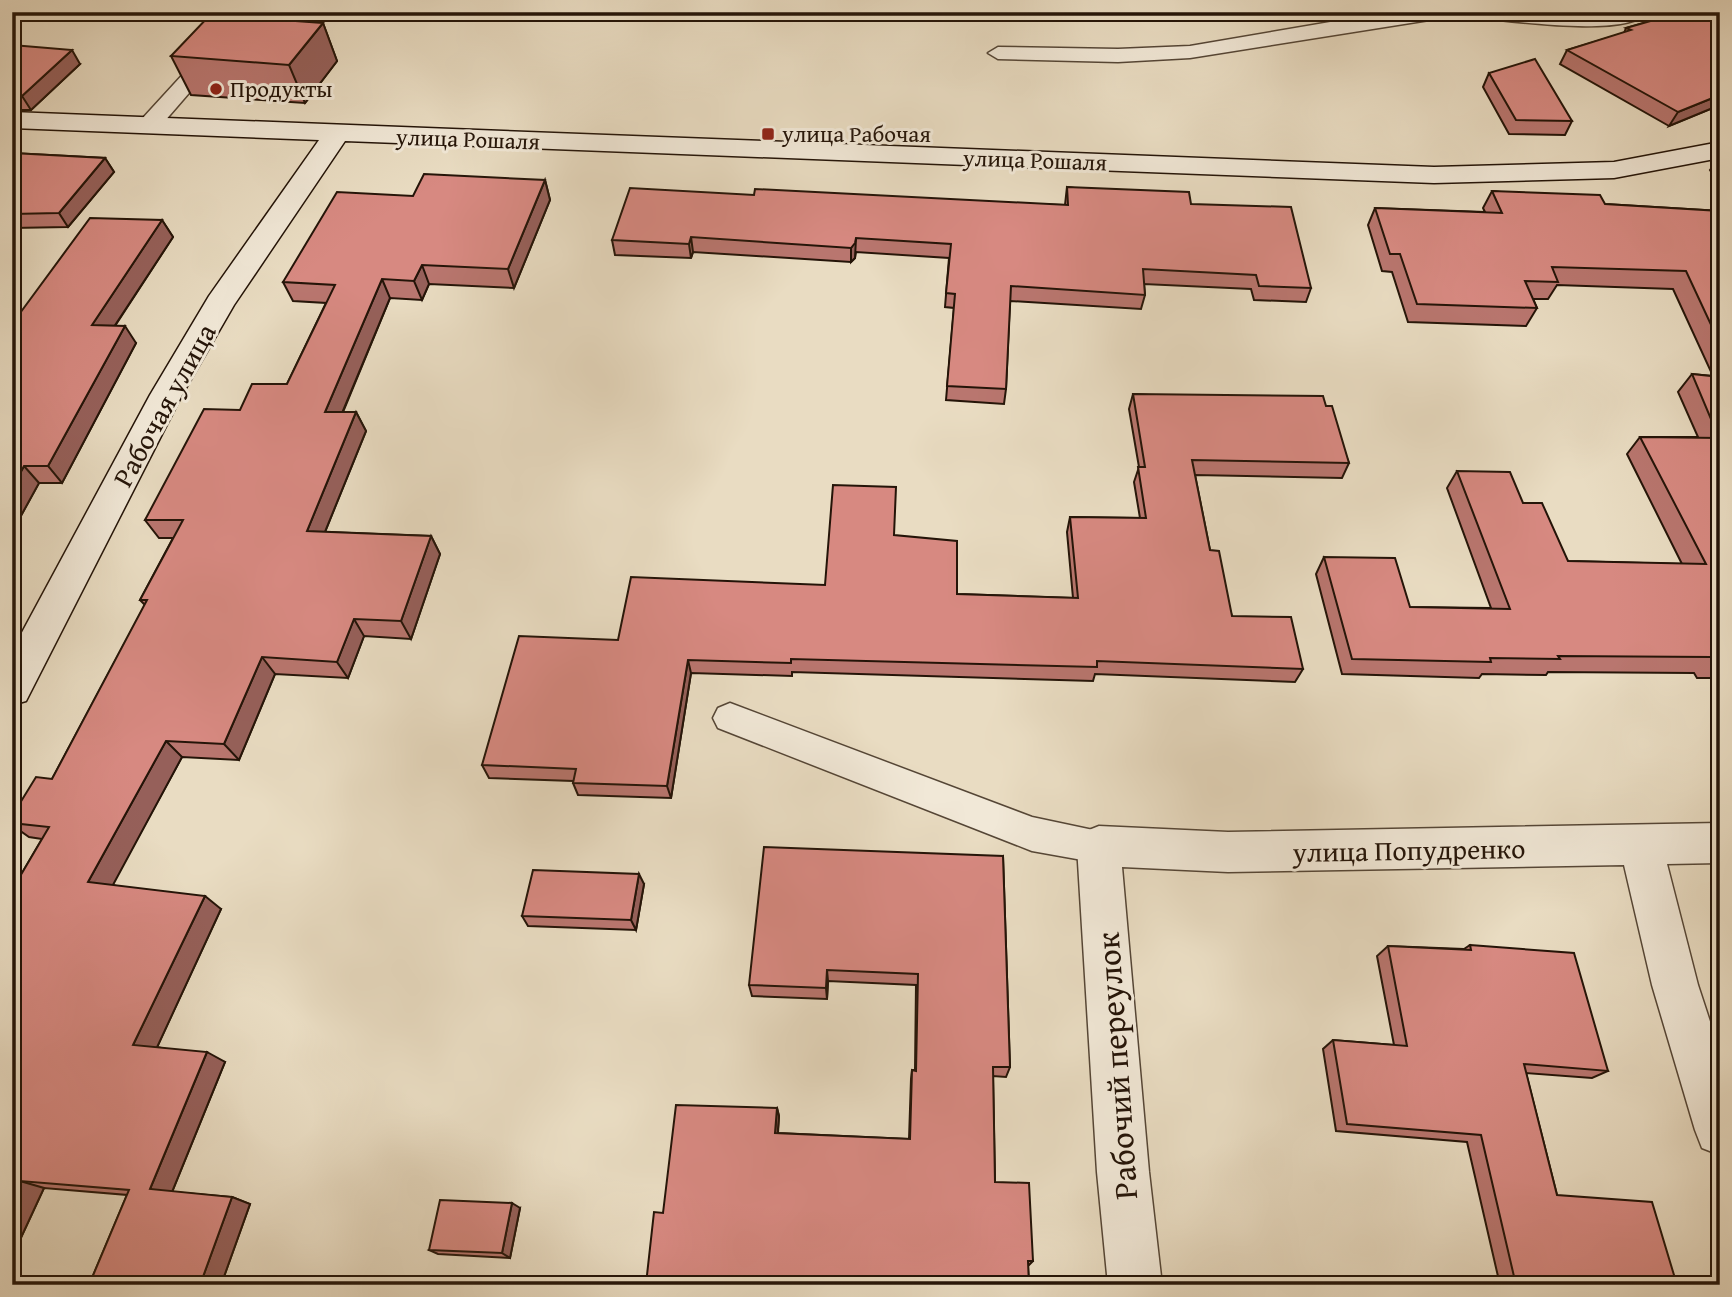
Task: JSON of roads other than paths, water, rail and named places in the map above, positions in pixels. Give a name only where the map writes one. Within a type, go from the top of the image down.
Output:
[{"type":"main road","name":"улица Рошаля","points":[[12,120],[1434,175],[1618,170],[1667,163],[1720,150]]},
{"type":"main road","name":"Рабочая улица","points":[[12,689],[166,395],[220,303],[336,134]]},
{"type":"main road","name":"улица Попудренко","points":[[1099,846],[1242,852],[1720,843]]},
{"type":"main road","name":"Рабочий переулок","points":[[1099,846],[1123,1172],[1135,1285]]},
{"type":"main road","points":[[1641,846],[1675,985],[1720,1130]]},
{"type":"lane","points":[[149,125],[214,52],[260,12]]},
{"type":"lane","points":[[998,53],[1186,52],[1254,44],[1407,15],[1442,12]]},
{"type":"lane","points":[[1481,12],[1591,19],[1614,18],[1638,12]]},
{"type":"lane","points":[[730,718],[1032,834],[1099,846]]},
{"type":"place","name":"Продукты","points":[[216,89]]},
{"type":"place","name":"улица Рабочая","points":[[768,134]]}]
